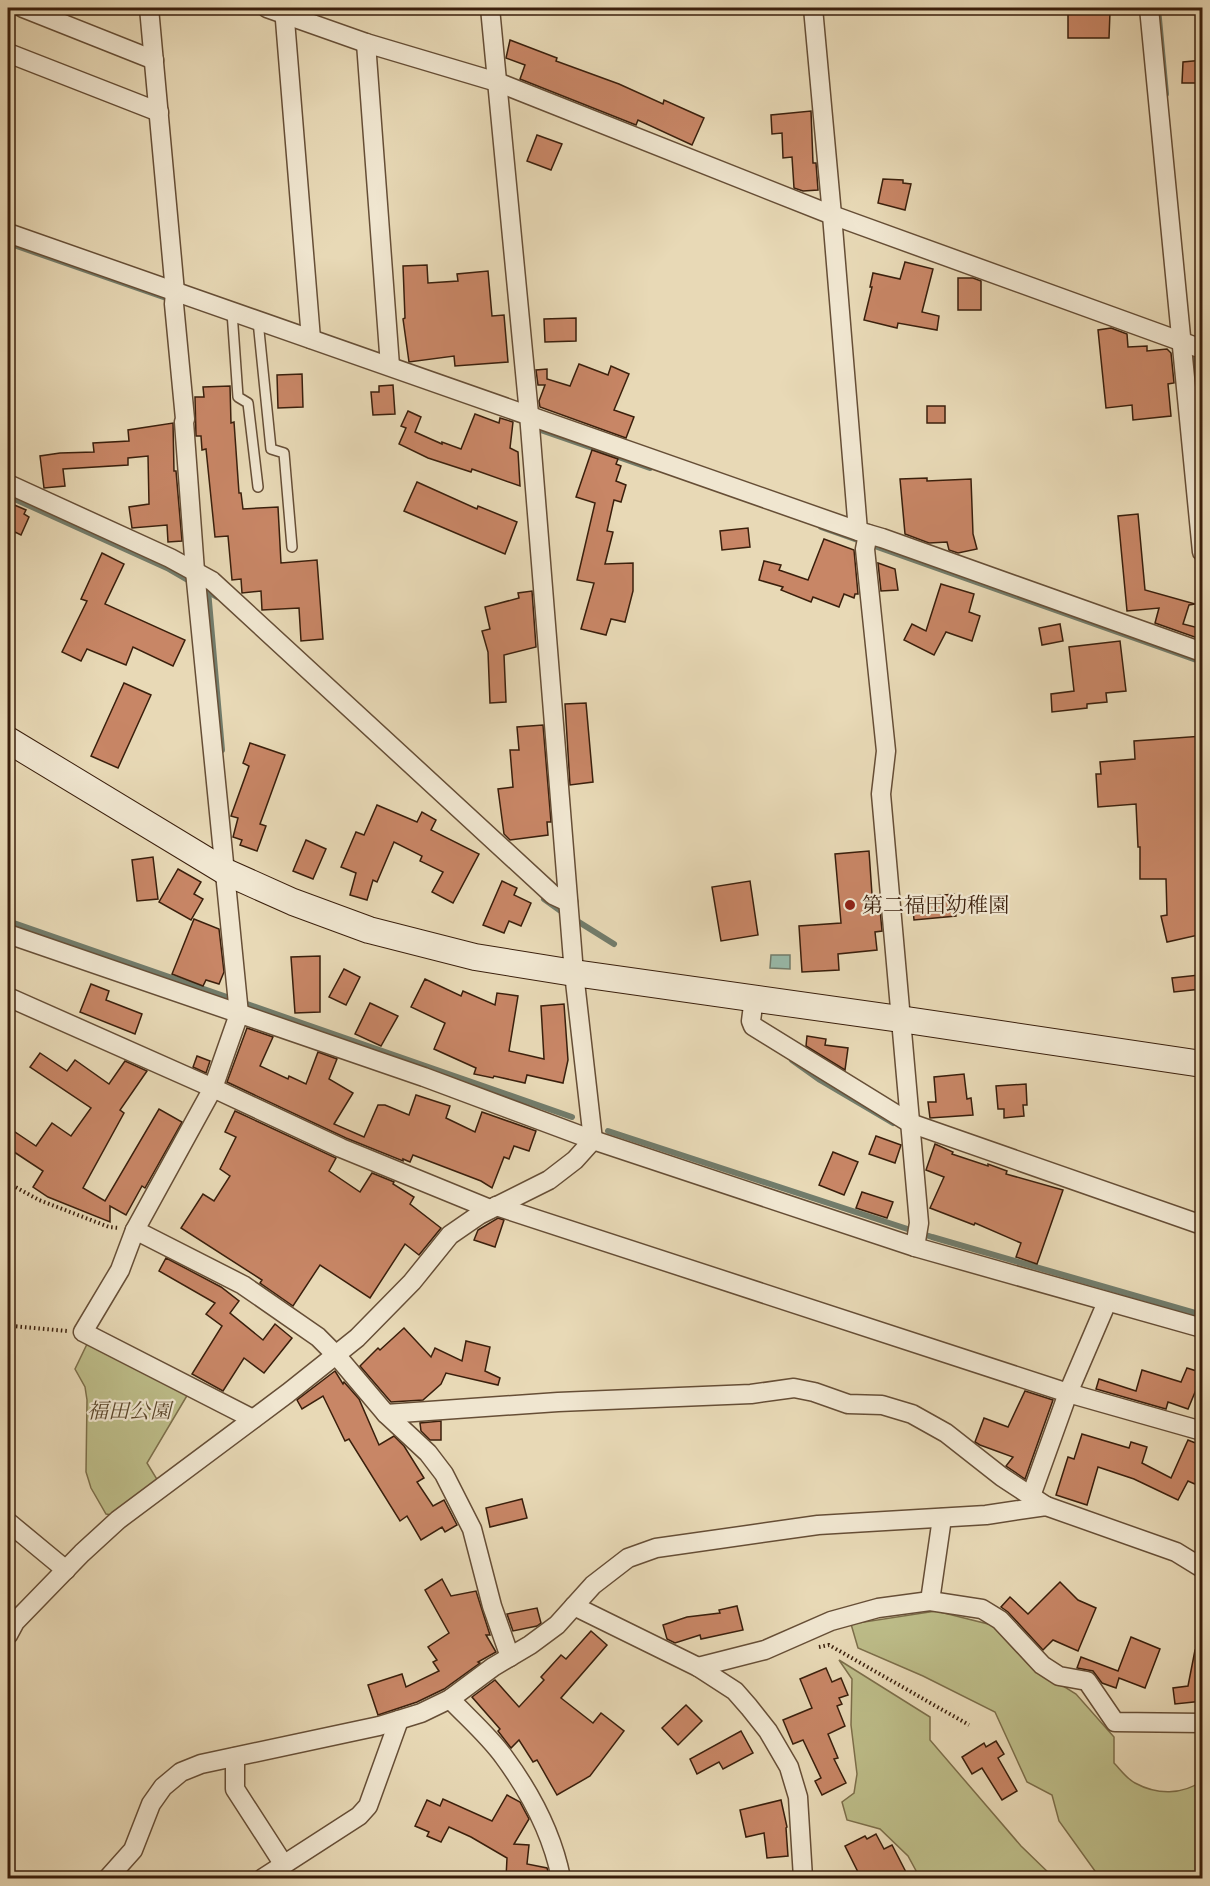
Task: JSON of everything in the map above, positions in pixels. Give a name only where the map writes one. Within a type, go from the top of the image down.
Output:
[{"type":"street","points":[[23,8],[154,60]]},
{"type":"street","points":[[149,8],[178,296],[184,422],[196,578],[239,1005],[213,1088],[135,1230],[120,1270],[83,1332],[253,1419]]},
{"type":"street","points":[[267,8],[284,11],[366,43],[497,82],[832,215],[1191,345]]},
{"type":"street","points":[[8,1635],[15,1622],[118,1520],[337,1356],[357,1338],[411,1282],[450,1235],[493,1208],[549,1180],[575,1160],[592,1140],[574,973],[529,421],[490,8]]},
{"type":"street","points":[[813,8],[886,751],[881,794],[910,1129],[917,1239]]},
{"type":"street","points":[[1149,8],[1191,345],[1203,552]]},
{"type":"street","points":[[284,11],[311,339]]},
{"type":"street","points":[[366,43],[390,366]]},
{"type":"street","points":[[8,52],[159,112]]},
{"type":"street","points":[[8,233],[259,327],[311,339],[390,366],[529,421],[864,539],[882,538],[1203,652]]},
{"type":"street","points":[[8,484],[170,558],[196,578],[212,581],[553,895],[569,913]]},
{"type":"street","points":[[8,740],[226,872],[293,902],[369,930],[475,957],[574,973],[1203,1064]]},
{"type":"street","points":[[8,934],[239,1005],[592,1140],[917,1239],[1107,1302],[1203,1328]]},
{"type":"street","points":[[8,997],[341,1148],[493,1208],[1068,1393],[1203,1431]]},
{"type":"street","points":[[754,998],[751,1021],[753,1026],[910,1129],[1203,1225]]},
{"type":"street","points":[[135,1230],[243,1285],[318,1337],[386,1414],[428,1453],[444,1474],[472,1528],[492,1606],[510,1657]]},
{"type":"street","points":[[1038,1501],[1068,1393],[1107,1302]]},
{"type":"street","points":[[386,1414],[558,1402],[751,1394],[794,1388],[814,1392],[848,1404],[882,1405],[912,1414],[946,1433],[1002,1478],[1038,1501],[1176,1552],[1203,1568]]},
{"type":"street","points":[[108,1878],[133,1850],[151,1804],[163,1787],[181,1772],[201,1764],[379,1726],[421,1713],[450,1699],[557,1625],[593,1585],[628,1558],[656,1548],[818,1525],[986,1515],[1038,1501]]},
{"type":"street","points":[[930,1601],[942,1518]]},
{"type":"street","points":[[8,1522],[66,1570]]},
{"type":"street","points":[[698,1667],[765,1650],[831,1622],[878,1608],[930,1601],[982,1609],[1000,1620],[1042,1665],[1059,1676],[1087,1681],[1115,1722],[1203,1723]]},
{"type":"street","points":[[574,1606],[698,1667],[735,1691],[768,1731],[789,1767],[798,1797],[803,1878]]},
{"type":"street","points":[[450,1699],[504,1756],[545,1823],[556,1851],[561,1878]]},
{"type":"street","points":[[263,1878],[359,1816],[368,1806],[399,1720]]},
{"type":"street","points":[[235,1756],[235,1789],[284,1865]]},
{"type":"lane","points":[[233,317],[238,397],[248,403],[258,487]]},
{"type":"lane","points":[[259,327],[271,449],[284,453],[292,547]]},
{"type":"path","points":[[8,1184],[39,1200],[110,1227],[135,1230]]},
{"type":"path","points":[[8,1329],[12,1326],[83,1332]]},
{"type":"path","points":[[829,1646],[969,1725]]},
{"type":"green space","name":"福田公園","points":[[89,1340],[188,1394],[147,1463],[158,1481],[112,1515],[106,1514],[91,1488],[86,1472],[87,1400],[85,1387],[75,1369]]},
{"type":"green space","points":[[936,1611],[992,1625],[1028,1664],[1076,1694],[1114,1737],[1114,1763],[1132,1781],[1152,1790],[1169,1792],[1186,1789],[1202,1781],[1202,1878],[1100,1878],[1059,1821],[1052,1795],[1027,1782],[995,1712],[923,1676],[858,1648],[851,1624]]},
{"type":"green space","points":[[839,1660],[930,1717],[930,1740],[1021,1846],[1054,1878],[920,1878],[908,1856],[880,1829],[847,1820],[842,1802],[854,1793],[857,1774],[851,1725],[852,1679]]},
{"type":"shaded area","points":[[771,955],[790,955],[790,969],[770,968]]},
{"type":"building","points":[[1068,11],[1110,12],[1109,38],[1068,38]]},
{"type":"building","points":[[510,40],[557,58],[556,61],[619,84],[663,104],[664,100],[704,118],[692,145],[638,120],[636,125],[520,79],[525,65],[506,58]]},
{"type":"building","points":[[1203,60],[1203,83],[1182,83],[1183,62]]},
{"type":"building","points":[[811,111],[813,163],[816,163],[818,190],[803,191],[794,188],[792,157],[783,158],[782,133],[772,134],[771,115]]},
{"type":"building","points":[[537,135],[562,144],[551,170],[527,161]]},
{"type":"building","points":[[883,179],[903,180],[903,183],[911,184],[905,210],[878,203]]},
{"type":"building","points":[[905,262],[933,269],[922,312],[939,316],[937,330],[898,323],[897,328],[864,320],[873,273],[900,279]]},
{"type":"building","points":[[427,265],[428,283],[458,281],[457,274],[488,271],[492,316],[504,315],[508,362],[455,366],[454,356],[409,362],[403,319],[405,318],[403,266]]},
{"type":"building","points":[[958,278],[973,278],[981,281],[981,310],[958,310]]},
{"type":"building","points":[[576,318],[576,341],[545,342],[544,319]]},
{"type":"building","points":[[1111,328],[1127,334],[1128,347],[1147,346],[1147,351],[1167,349],[1171,353],[1174,383],[1168,384],[1171,416],[1133,420],[1132,405],[1106,408],[1098,330]]},
{"type":"building","points":[[579,364],[608,375],[611,366],[629,374],[614,410],[634,417],[626,438],[540,407],[539,401],[545,385],[538,385],[536,370],[547,369],[547,379],[570,386]]},
{"type":"building","points":[[302,374],[303,407],[278,408],[277,375]]},
{"type":"building","points":[[393,385],[395,414],[373,415],[371,392],[379,392],[379,386]]},
{"type":"building","points":[[230,386],[231,423],[234,422],[239,493],[241,493],[243,509],[278,507],[281,563],[317,560],[323,639],[301,641],[299,608],[262,610],[261,591],[242,593],[241,579],[232,580],[228,536],[215,537],[206,449],[202,450],[201,436],[196,436],[195,397],[204,397],[203,387]]},
{"type":"building","points":[[927,406],[945,406],[945,423],[927,423]]},
{"type":"building","points":[[408,411],[421,417],[415,432],[442,444],[442,442],[461,449],[475,414],[499,423],[500,418],[513,422],[510,448],[518,452],[520,486],[472,469],[471,472],[428,458],[399,444],[406,428],[401,426]]},
{"type":"building","points":[[173,423],[174,471],[176,471],[182,541],[168,542],[167,525],[132,528],[129,507],[149,504],[148,456],[128,458],[128,465],[63,469],[65,486],[44,488],[40,456],[94,452],[93,443],[129,441],[128,430]]},
{"type":"building","points":[[592,450],[618,459],[616,464],[621,466],[616,481],[626,485],[621,502],[614,500],[607,531],[613,532],[605,564],[633,563],[633,591],[625,622],[611,619],[606,635],[581,629],[594,583],[577,580],[595,503],[576,497]]},
{"type":"building","points":[[927,478],[927,481],[971,479],[973,534],[977,549],[958,553],[949,550],[947,542],[929,543],[905,534],[900,479]]},
{"type":"building","points":[[417,482],[477,509],[478,506],[517,522],[505,554],[404,511]]},
{"type":"building","points":[[12,504],[26,510],[24,514],[29,517],[21,535],[15,532],[8,549],[8,506]]},
{"type":"building","points":[[1138,514],[1145,590],[1195,604],[1189,605],[1183,624],[1203,629],[1203,640],[1155,623],[1159,608],[1127,611],[1118,516]]},
{"type":"building","points":[[748,528],[750,547],[722,550],[720,531]]},
{"type":"building","points":[[824,539],[854,550],[858,594],[855,594],[854,598],[844,594],[839,607],[813,597],[811,602],[781,590],[783,587],[759,580],[764,561],[781,565],[779,570],[808,580]]},
{"type":"building","points":[[102,553],[124,564],[105,604],[185,640],[173,666],[133,647],[126,665],[87,649],[81,661],[62,652],[87,601],[81,599]]},
{"type":"building","points":[[878,563],[895,569],[898,590],[881,591]]},
{"type":"building","points":[[941,584],[974,594],[969,612],[980,616],[972,641],[946,632],[934,655],[904,640],[912,624],[926,631]]},
{"type":"building","points":[[532,591],[536,647],[504,655],[506,702],[490,703],[488,652],[482,631],[490,629],[485,607],[519,598],[518,593]]},
{"type":"building","points":[[1060,624],[1063,641],[1042,645],[1039,628]]},
{"type":"building","points":[[1120,641],[1126,691],[1106,693],[1107,702],[1087,704],[1087,708],[1052,712],[1051,694],[1074,691],[1069,647]]},
{"type":"building","points":[[124,683],[151,695],[118,768],[91,756]]},
{"type":"building","points":[[586,703],[593,782],[570,785],[565,704]]},
{"type":"building","points":[[543,725],[551,822],[547,822],[548,835],[510,840],[504,834],[498,789],[513,787],[510,750],[519,750],[517,727]]},
{"type":"building","points":[[1203,736],[1203,934],[1167,942],[1161,916],[1167,915],[1166,879],[1140,879],[1136,804],[1098,807],[1096,774],[1101,774],[1100,762],[1135,759],[1134,741]]},
{"type":"building","points":[[250,743],[285,755],[260,824],[266,826],[257,851],[240,845],[242,840],[233,837],[238,818],[231,816],[249,766],[243,763]]},
{"type":"building","points":[[377,805],[417,822],[422,812],[436,820],[431,830],[479,854],[453,903],[432,892],[443,872],[420,861],[422,856],[394,842],[377,882],[373,880],[367,900],[350,895],[356,873],[341,867],[356,832],[364,835]]},
{"type":"building","points":[[306,840],[326,849],[313,879],[293,871]]},
{"type":"building","points":[[869,851],[873,909],[880,909],[882,931],[875,932],[877,950],[838,954],[839,970],[802,972],[799,926],[841,923],[835,854]]},
{"type":"building","points":[[153,857],[158,899],[137,901],[132,860]]},
{"type":"building","points":[[178,869],[201,882],[194,894],[203,899],[191,920],[159,902]]},
{"type":"building","points":[[502,881],[517,888],[514,895],[531,903],[521,926],[509,921],[504,933],[483,925]]},
{"type":"building","points":[[750,881],[758,935],[721,941],[712,887]]},
{"type":"building","points":[[954,894],[956,916],[914,920],[912,898]]},
{"type":"building","points":[[194,919],[219,929],[224,972],[219,984],[206,980],[203,986],[172,974]]},
{"type":"building","points":[[320,956],[320,1012],[295,1013],[291,957]]},
{"type":"building","points":[[344,969],[360,977],[346,1005],[329,997]]},
{"type":"building","points":[[1199,975],[1201,989],[1174,992],[1172,978]]},
{"type":"building","points":[[425,979],[461,996],[463,991],[495,1005],[497,993],[518,996],[509,1051],[544,1059],[541,1006],[564,1004],[568,1060],[563,1083],[527,1075],[525,1083],[474,1074],[476,1068],[434,1049],[445,1023],[411,1007]]},
{"type":"building","points":[[91,984],[109,991],[106,1000],[142,1014],[135,1034],[80,1012]]},
{"type":"building","points":[[370,1003],[398,1016],[381,1046],[355,1034]]},
{"type":"building","points":[[247,1028],[273,1037],[260,1066],[288,1079],[289,1076],[306,1084],[318,1052],[337,1059],[329,1079],[353,1093],[334,1124],[364,1137],[378,1105],[385,1105],[409,1115],[416,1095],[450,1106],[446,1118],[475,1132],[482,1112],[536,1131],[529,1151],[514,1146],[509,1159],[504,1157],[492,1188],[481,1181],[413,1155],[410,1162],[403,1159],[403,1161],[346,1138],[227,1082]]},
{"type":"building","points":[[807,1036],[826,1039],[825,1045],[848,1048],[845,1070],[806,1046]]},
{"type":"building","points":[[40,1053],[67,1071],[75,1060],[109,1084],[125,1061],[147,1071],[120,1110],[124,1113],[83,1188],[105,1201],[159,1109],[182,1122],[145,1188],[142,1186],[126,1215],[110,1206],[110,1222],[48,1197],[33,1187],[43,1171],[8,1148],[8,1142],[15,1132],[36,1146],[52,1123],[71,1136],[91,1108],[30,1067]]},
{"type":"building","points":[[197,1056],[210,1061],[206,1073],[193,1067]]},
{"type":"building","points":[[964,1074],[967,1099],[971,1098],[973,1115],[930,1118],[928,1102],[936,1102],[934,1077]]},
{"type":"building","points":[[1026,1084],[1027,1105],[1023,1105],[1024,1116],[1004,1118],[1004,1109],[998,1109],[996,1086]]},
{"type":"building","points":[[235,1111],[336,1158],[329,1171],[360,1192],[372,1173],[394,1182],[393,1184],[414,1197],[410,1204],[441,1228],[419,1255],[405,1244],[370,1298],[320,1265],[293,1306],[260,1283],[262,1280],[181,1228],[203,1194],[214,1201],[230,1176],[220,1169],[236,1137],[225,1132]]},
{"type":"building","points":[[876,1136],[901,1145],[895,1163],[869,1154]]},
{"type":"building","points":[[935,1144],[953,1152],[952,1154],[1007,1171],[1006,1174],[1063,1190],[1037,1264],[1016,1257],[1021,1243],[975,1223],[974,1225],[930,1208],[944,1177],[926,1170]]},
{"type":"building","points":[[833,1152],[858,1162],[844,1195],[819,1185]]},
{"type":"building","points":[[862,1192],[893,1202],[887,1218],[856,1208]]},
{"type":"building","points":[[498,1218],[504,1220],[495,1247],[474,1240],[478,1230]]},
{"type":"building","points":[[166,1258],[221,1287],[239,1301],[230,1313],[263,1340],[275,1324],[292,1338],[264,1373],[244,1358],[223,1391],[192,1374],[222,1326],[206,1314],[215,1303],[159,1271]]},
{"type":"building","points":[[404,1328],[431,1357],[435,1348],[462,1361],[466,1341],[490,1347],[485,1371],[500,1378],[498,1385],[446,1373],[441,1384],[423,1400],[391,1402],[360,1366],[378,1348],[380,1350]]},
{"type":"building","points":[[1187,1368],[1203,1373],[1188,1409],[1168,1402],[1166,1409],[1096,1389],[1099,1379],[1136,1391],[1142,1370],[1181,1382]]},
{"type":"building","points":[[335,1371],[343,1384],[344,1382],[359,1399],[379,1445],[394,1436],[404,1446],[424,1478],[417,1482],[433,1506],[444,1500],[457,1525],[445,1532],[442,1527],[421,1540],[407,1516],[400,1521],[349,1439],[345,1441],[323,1396],[302,1409],[297,1400]]},
{"type":"building","points":[[1025,1391],[1053,1400],[1025,1479],[1006,1466],[1013,1457],[975,1442],[984,1418],[1008,1427]]},
{"type":"building","points":[[441,1421],[441,1440],[430,1440],[421,1431],[420,1423]]},
{"type":"building","points":[[1082,1434],[1129,1448],[1131,1442],[1147,1447],[1142,1463],[1171,1478],[1188,1440],[1203,1446],[1203,1471],[1197,1485],[1188,1481],[1178,1500],[1134,1479],[1098,1467],[1087,1505],[1056,1495],[1068,1457],[1074,1459]]},
{"type":"building","points":[[522,1499],[527,1518],[490,1527],[486,1508]]},
{"type":"building","points":[[442,1579],[451,1596],[476,1591],[490,1635],[486,1635],[496,1652],[478,1662],[480,1663],[444,1689],[417,1702],[378,1715],[368,1685],[402,1674],[406,1687],[439,1671],[433,1662],[437,1660],[428,1647],[449,1633],[425,1590]]},
{"type":"building","points":[[1060,1582],[1078,1600],[1096,1608],[1078,1651],[1053,1640],[1043,1650],[1001,1607],[1010,1597],[1028,1614]]},
{"type":"building","points":[[737,1606],[743,1630],[701,1639],[700,1635],[675,1643],[667,1639],[663,1625],[687,1617],[720,1613],[719,1610]]},
{"type":"building","points":[[537,1608],[541,1623],[513,1631],[507,1614]]},
{"type":"building","points":[[591,1631],[607,1645],[561,1698],[593,1723],[601,1713],[624,1731],[590,1776],[557,1795],[537,1760],[533,1762],[519,1740],[511,1748],[498,1731],[500,1729],[472,1697],[495,1680],[519,1707],[544,1680],[541,1677],[561,1655],[566,1659]]},
{"type":"building","points":[[1131,1637],[1160,1649],[1145,1688],[1119,1678],[1116,1688],[1102,1683],[1093,1671],[1077,1668],[1081,1657],[1118,1671]]},
{"type":"building","points":[[1195,1650],[1203,1651],[1203,1701],[1175,1704],[1173,1688],[1188,1686]]},
{"type":"building","points":[[826,1668],[832,1682],[841,1678],[848,1695],[839,1698],[842,1704],[837,1706],[845,1726],[828,1734],[838,1758],[834,1759],[846,1783],[822,1795],[815,1781],[821,1778],[803,1740],[793,1744],[783,1720],[812,1708],[800,1679]]},
{"type":"building","points":[[686,1705],[702,1721],[678,1745],[662,1728]]},
{"type":"building","points":[[741,1731],[753,1753],[723,1769],[719,1762],[697,1774],[690,1759]]},
{"type":"building","points":[[996,1741],[1004,1754],[998,1758],[1017,1791],[1002,1800],[982,1768],[972,1774],[962,1757],[984,1743],[986,1747]]},
{"type":"building","points":[[507,1795],[520,1802],[529,1819],[514,1844],[529,1845],[527,1864],[547,1868],[550,1878],[506,1878],[507,1858],[471,1837],[449,1827],[441,1842],[427,1836],[429,1832],[415,1826],[427,1800],[440,1806],[443,1799],[492,1821]]},
{"type":"building","points":[[781,1800],[787,1827],[788,1856],[767,1858],[764,1833],[746,1837],[740,1810]]},
{"type":"building","points":[[876,1834],[884,1849],[892,1845],[909,1878],[861,1878],[845,1846],[865,1836],[867,1839]]},
{"type":"waterway","points":[[1158,8],[1166,94]]},
{"type":"waterway","points":[[8,243],[172,300]]},
{"type":"waterway","points":[[1191,349],[1202,459]]},
{"type":"waterway","points":[[532,427],[650,468]]},
{"type":"waterway","points":[[8,496],[167,568],[217,597]]},
{"type":"waterway","points":[[821,527],[1202,662]]},
{"type":"waterway","points":[[208,590],[222,750]]},
{"type":"waterway","points":[[544,899],[565,914]]},
{"type":"waterway","points":[[574,919],[614,944]]},
{"type":"waterway","points":[[8,921],[572,1117]]},
{"type":"waterway","points":[[792,1060],[820,1080],[893,1123]]},
{"type":"waterway","points":[[608,1131],[932,1237],[1202,1315]]},
{"type":"place","name":"第二福田幼稚園","points":[[850,905]]}]
